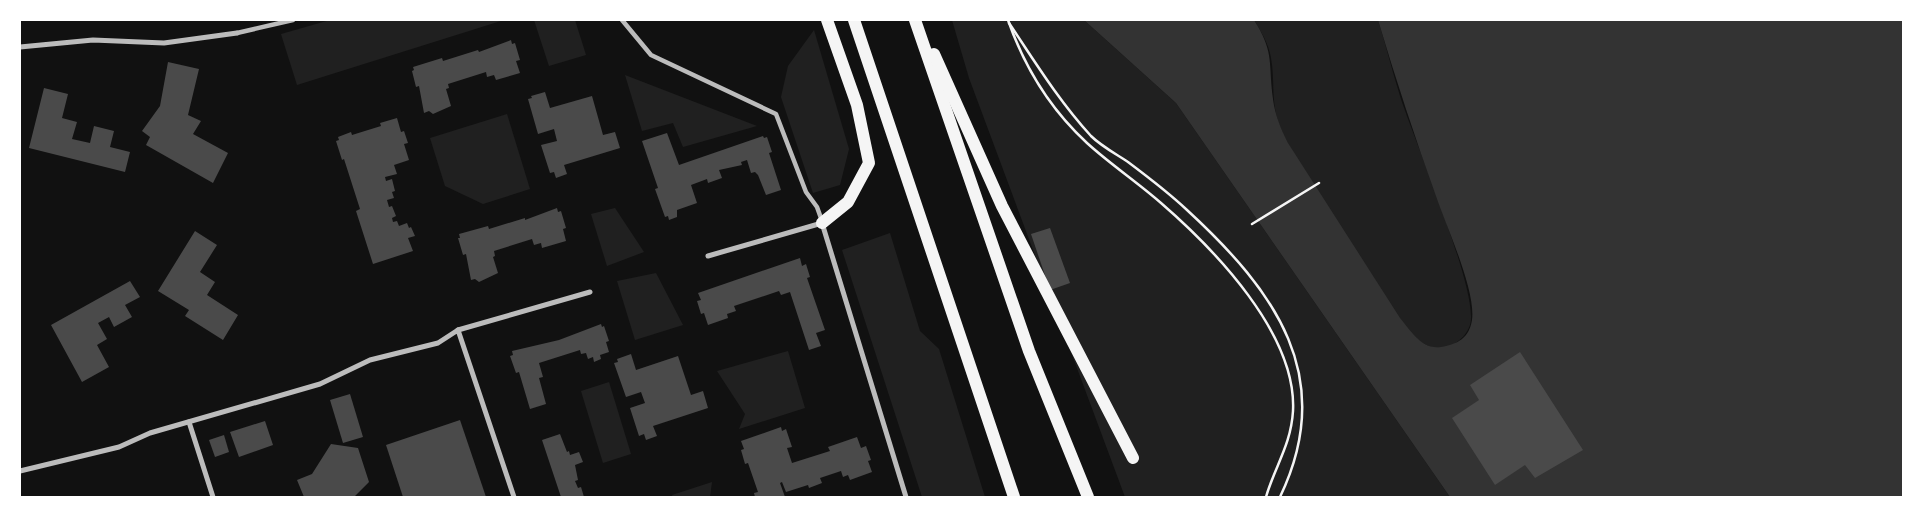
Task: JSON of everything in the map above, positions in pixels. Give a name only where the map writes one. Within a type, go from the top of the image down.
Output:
[{"type":"highway","points":[[822,222],[848,202],[869,163],[857,105],[827,20]]},
{"type":"highway","points":[[854,20],[1014,497]]},
{"type":"highway","points":[[915,20],[1029,351],[1088,497]]},
{"type":"highway","points":[[919,20],[1002,206],[1133,458]]},
{"type":"street","points":[[20,47],[93,40],[164,43],[237,33],[293,20]]},
{"type":"street","points":[[622,20],[651,56],[776,114],[806,192],[818,207],[906,497]]},
{"type":"street","points":[[708,256],[822,222]]},
{"type":"street","points":[[20,472],[119,447],[150,433],[320,384],[370,360],[438,342],[458,330],[590,292]]},
{"type":"street","points":[[458,330],[514,497]]},
{"type":"street","points":[[189,422],[212,497]]},
{"type":"path","points":[[1008,21],[1015,42],[1031,75],[1057,110],[1086,143],[1160,202],[1211,249],[1253,304],[1275,337],[1288,371],[1293,408],[1288,443],[1266,497]]},
{"type":"path","points":[[1008,21],[1045,79],[1092,137],[1133,166],[1187,210],[1241,267],[1280,321],[1293,349],[1302,387],[1304,408],[1299,448],[1291,474],[1280,497]]},
{"type":"path","points":[[1252,224],[1319,183]]},
{"type":"shaded area","points":[[330,20],[504,20],[297,85],[281,34]]},
{"type":"shaded area","points":[[534,20],[575,20],[586,55],[549,66]]},
{"type":"shaded area","points":[[952,20],[1084,20],[1176,103],[1450,497],[1125,497],[969,78]]},
{"type":"shaded area","points":[[1084,20],[1254,20],[1261,31],[1268,50],[1274,105],[1288,143],[1400,318],[1423,343],[1428,346],[1441,347],[1457,342],[1465,336],[1471,326],[1472,307],[1465,275],[1413,131],[1378,20],[1903,20],[1903,497],[1450,497],[1176,103]]},
{"type":"shaded area","points":[[1254,20],[1378,20],[1400,96],[1444,214],[1465,282],[1470,308],[1470,325],[1467,332],[1456,343],[1443,348],[1428,346],[1413,336],[1406,328],[1297,159],[1278,121],[1270,53]]},
{"type":"shaded area","points":[[814,30],[849,149],[840,185],[813,193],[781,97],[788,66]]},
{"type":"shaded area","points":[[625,75],[757,126],[683,147],[673,123],[642,131]]},
{"type":"shaded area","points":[[507,114],[530,189],[483,204],[445,186],[430,138]]},
{"type":"shaded area","points":[[615,208],[644,252],[607,266],[591,214]]},
{"type":"shaded area","points":[[890,233],[920,331],[939,349],[985,497],[922,497],[842,250]]},
{"type":"shaded area","points":[[656,273],[683,325],[635,340],[617,281]]},
{"type":"shaded area","points":[[788,351],[805,408],[739,429],[745,414],[717,371]]},
{"type":"shaded area","points":[[609,382],[631,454],[603,463],[581,391]]},
{"type":"shaded area","points":[[712,482],[710,497],[673,497],[672,495]]},
{"type":"building","points":[[511,40],[512,44],[515,43],[520,60],[516,61],[520,73],[496,80],[494,75],[487,77],[486,72],[448,84],[449,88],[446,89],[451,106],[433,114],[429,111],[424,113],[419,86],[416,87],[412,71],[414,70],[413,67],[442,58],[443,61],[478,50],[479,52]]},
{"type":"building","points":[[168,62],[199,69],[188,115],[201,121],[193,134],[228,153],[213,183],[146,145],[150,137],[142,131],[160,106]]},
{"type":"building","points":[[44,88],[68,94],[62,118],[77,122],[72,139],[90,143],[94,126],[114,131],[110,147],[130,152],[125,172],[29,148]]},
{"type":"building","points":[[545,92],[550,108],[592,96],[603,135],[615,132],[620,148],[564,165],[567,174],[556,178],[554,172],[550,173],[541,145],[557,141],[554,129],[538,134],[528,99],[532,98],[531,96]]},
{"type":"building","points":[[397,118],[401,132],[404,131],[408,143],[404,144],[409,160],[394,165],[397,174],[385,177],[386,181],[392,179],[395,191],[392,192],[394,198],[387,200],[389,207],[392,206],[396,216],[392,218],[393,222],[397,221],[399,226],[407,223],[409,228],[411,227],[415,236],[408,238],[413,251],[373,264],[356,211],[360,209],[344,159],[342,160],[336,141],[339,140],[338,137],[351,132],[352,135],[381,126],[380,123]]},
{"type":"building","points":[[667,133],[679,165],[763,136],[764,138],[767,137],[772,152],[769,153],[781,190],[766,195],[758,175],[755,172],[751,173],[747,160],[741,162],[742,165],[719,170],[722,178],[708,183],[707,179],[691,185],[697,203],[677,210],[677,217],[669,220],[668,216],[665,217],[655,189],[658,188],[642,141]]},
{"type":"building","points":[[557,208],[558,212],[561,211],[566,228],[563,229],[566,241],[542,248],[541,243],[534,245],[532,239],[494,251],[495,256],[493,257],[498,273],[479,282],[475,279],[471,280],[466,254],[463,255],[458,238],[460,238],[459,234],[488,226],[489,229],[525,218],[525,220]]},
{"type":"building","points":[[1050,228],[1070,283],[1050,290],[1031,234]]},
{"type":"building","points":[[195,231],[217,245],[200,272],[215,282],[207,295],[238,315],[223,340],[185,316],[189,310],[158,291]]},
{"type":"building","points":[[800,258],[802,266],[806,264],[810,277],[807,278],[825,330],[816,333],[821,346],[809,350],[790,292],[781,295],[779,291],[734,306],[736,311],[727,314],[728,318],[708,325],[704,313],[701,314],[697,301],[701,300],[698,293]]},
{"type":"building","points":[[130,281],[140,297],[125,305],[132,317],[114,327],[109,317],[98,323],[107,339],[97,345],[109,367],[82,382],[51,325]]},
{"type":"building","points":[[601,324],[602,327],[604,326],[609,341],[606,342],[609,352],[600,355],[601,359],[594,362],[593,357],[588,359],[586,353],[581,354],[580,350],[539,363],[543,377],[539,378],[546,404],[530,409],[519,372],[516,373],[510,356],[513,355],[512,351],[559,340]]},
{"type":"building","points":[[1520,352],[1583,450],[1535,478],[1525,465],[1495,485],[1452,418],[1479,400],[1470,385]]},
{"type":"building","points":[[631,354],[636,370],[678,356],[691,395],[703,391],[708,408],[653,426],[657,436],[646,440],[644,434],[639,436],[630,408],[645,403],[641,392],[626,397],[614,363],[618,362],[617,359]]},
{"type":"building","points":[[350,394],[363,437],[343,443],[330,400]]},
{"type":"building","points":[[460,420],[486,497],[403,497],[386,445]]},
{"type":"building","points":[[265,421],[273,445],[239,457],[230,432]]},
{"type":"building","points":[[781,427],[782,431],[786,429],[792,447],[787,448],[792,463],[830,451],[828,447],[857,437],[861,448],[866,446],[871,460],[868,461],[872,472],[850,480],[848,475],[843,477],[841,471],[820,478],[822,483],[809,488],[808,485],[786,492],[782,482],[780,483],[785,497],[755,497],[754,493],[758,492],[748,463],[745,464],[741,450],[744,449],[741,441]]},
{"type":"building","points":[[560,434],[567,452],[569,451],[570,455],[579,452],[583,462],[575,465],[578,480],[575,481],[578,488],[581,487],[584,497],[561,497],[542,440]]},
{"type":"building","points":[[224,435],[229,452],[215,457],[209,440]]},
{"type":"building","points":[[331,444],[358,448],[369,482],[354,497],[304,497],[297,480],[312,474]]}]
